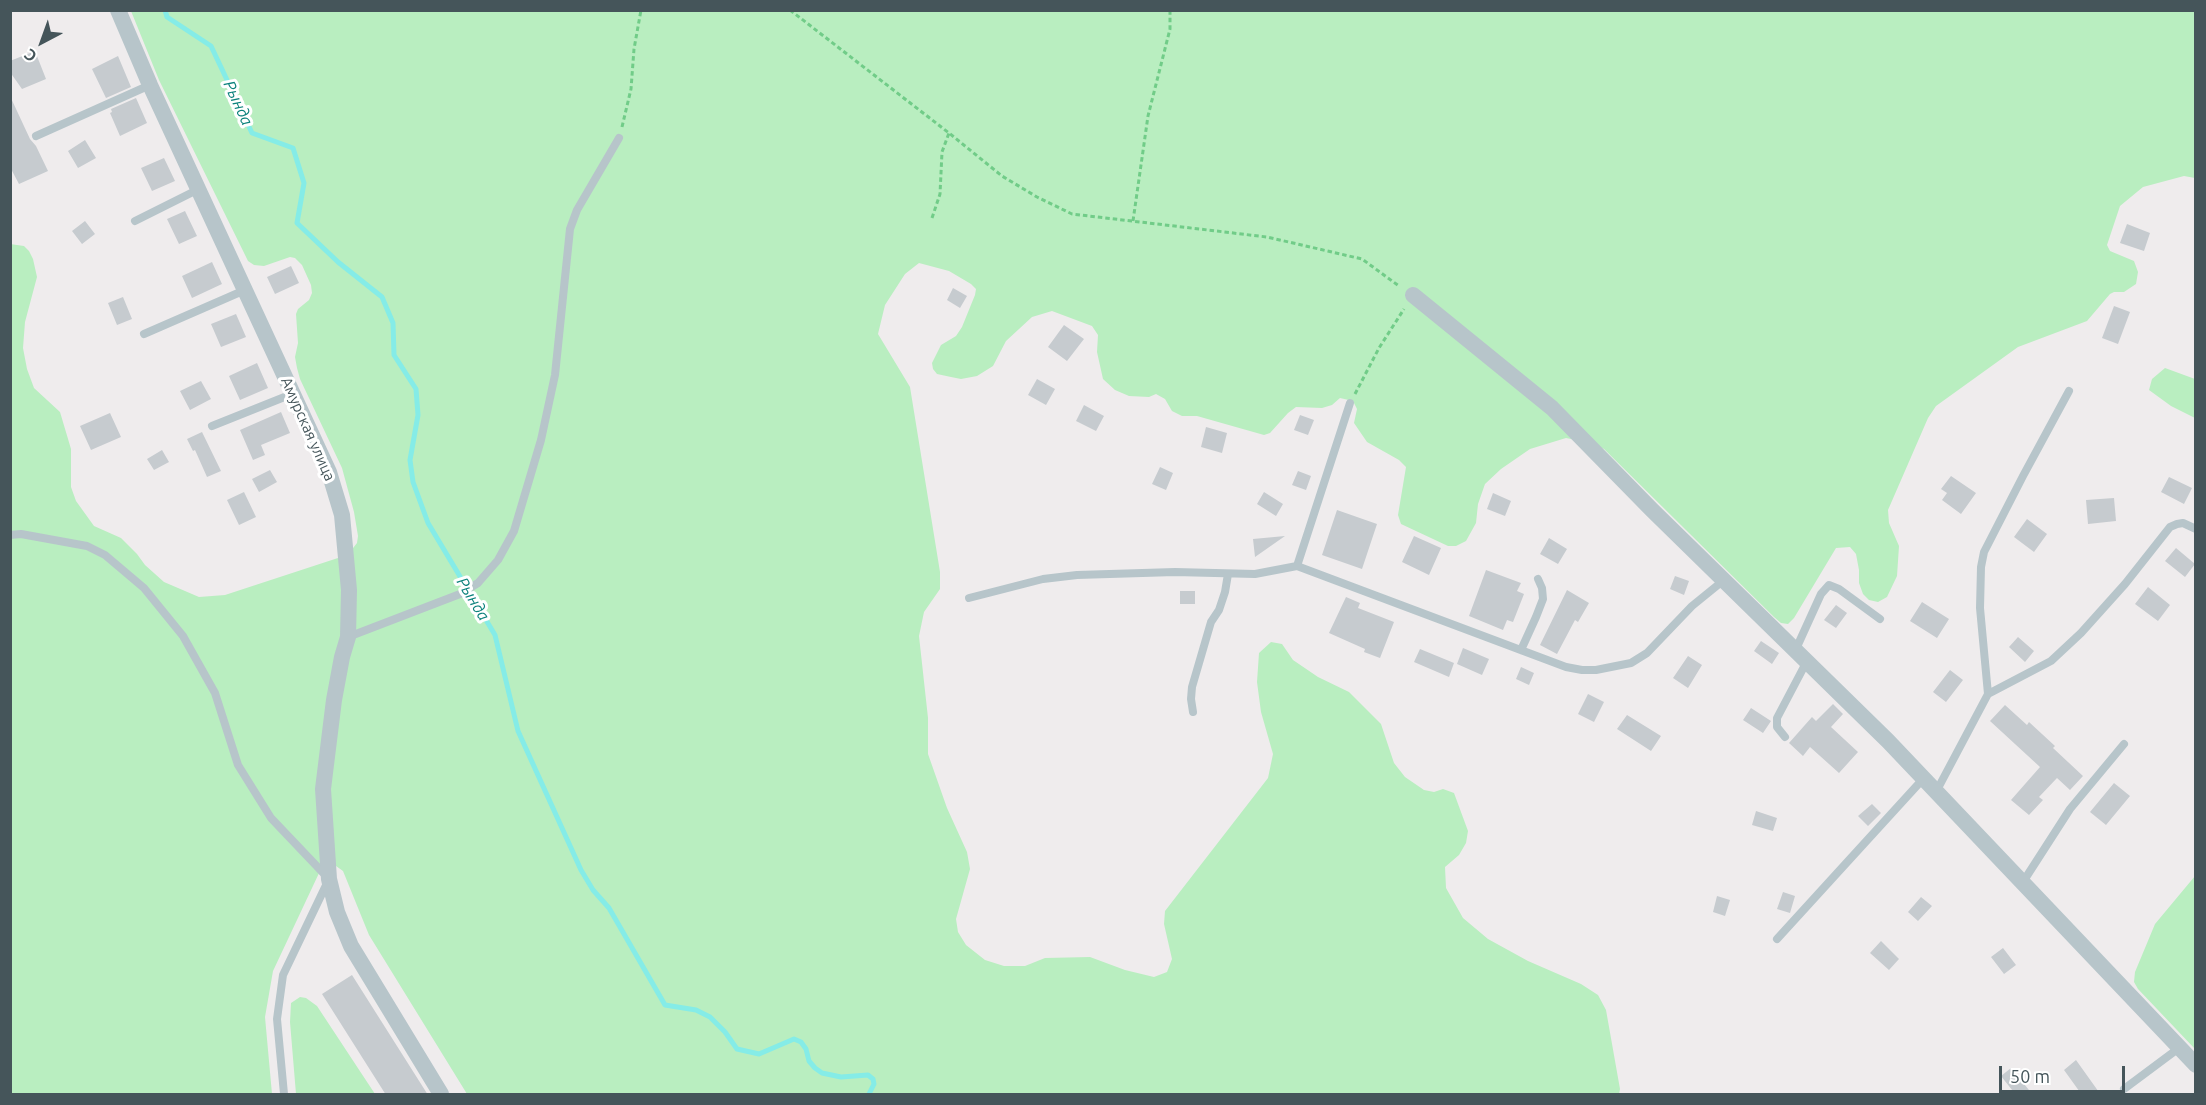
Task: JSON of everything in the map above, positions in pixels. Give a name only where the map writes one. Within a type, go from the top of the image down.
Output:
[{"type":"street","name":"Амурская улица","points":[[118,10],[150,85],[329,472],[342,515],[349,590],[348,637],[334,700],[323,789],[328,879],[337,912],[351,946],[441,1095]]},
{"type":"street","points":[[1413,295],[1552,408],[1923,778],[2196,1065]]},
{"type":"lane","points":[[36,136],[150,85]]},
{"type":"lane","points":[[348,637],[460,594],[478,583],[498,560],[514,531],[541,440],[555,375],[570,229],[577,210],[619,138]]},
{"type":"lane","points":[[135,220],[199,189]]},
{"type":"lane","points":[[144,334],[245,290]]},
{"type":"lane","points":[[1936,792],[1988,694],[1980,608],[1981,567],[1984,552],[2069,391]]},
{"type":"lane","points":[[212,426],[292,394]]},
{"type":"lane","points":[[1297,566],[1350,403]]},
{"type":"lane","points":[[1988,694],[2051,661],[2107,605],[2170,527],[2184,524],[2196,529]]},
{"type":"lane","points":[[10,529],[21,534],[87,546],[105,555],[144,588],[183,636],[215,693],[238,765],[271,818],[328,879],[283,975],[277,1018],[284,1095]]},
{"type":"lane","points":[[10,535],[21,534]]},
{"type":"lane","points":[[969,598],[1043,579],[1077,575],[1175,572],[1255,574],[1297,566],[1566,667],[1596,670],[1631,663],[1647,653],[1692,606],[1724,580]]},
{"type":"lane","points":[[1193,712],[1192,687],[1211,622],[1219,610],[1225,592],[1228,574]]},
{"type":"lane","points":[[1521,650],[1543,599],[1538,579]]},
{"type":"lane","points":[[1785,737],[1777,727],[1777,718],[1802,655],[1821,594],[1829,585],[1839,589],[1880,619]]},
{"type":"lane","points":[[2023,882],[2070,809],[2124,744]]},
{"type":"lane","points":[[1777,939],[1923,778]]},
{"type":"lane","points":[[2124,1089],[2179,1048]]},
{"type":"path","points":[[619,138],[632,89],[634,49],[641,10]]},
{"type":"path","points":[[790,10],[1002,176],[1072,214],[1267,237],[1362,259],[1413,295],[1378,348],[1350,403]]},
{"type":"path","points":[[1133,221],[1148,116],[1170,28],[1170,10]]},
{"type":"path","points":[[932,218],[940,194],[942,152],[949,133]]},
{"type":"green space","points":[[131,11],[2195,11],[2195,178],[2184,176],[2143,187],[2120,206],[2107,245],[2110,251],[2134,261],[2138,272],[2136,284],[2124,292],[2110,294],[2087,321],[2018,347],[1936,406],[1928,418],[1888,510],[1889,523],[1899,546],[1897,576],[1887,597],[1878,602],[1869,600],[1863,594],[1859,583],[1856,554],[1850,547],[1836,548],[1794,618],[1788,624],[1781,623],[1774,617],[1604,449],[1591,443],[1566,438],[1530,449],[1501,469],[1485,484],[1478,504],[1476,523],[1466,541],[1456,546],[1448,546],[1401,524],[1398,515],[1406,467],[1399,460],[1367,442],[1354,423],[1357,409],[1353,401],[1340,398],[1332,405],[1322,408],[1296,407],[1270,433],[1264,435],[1197,416],[1182,416],[1172,411],[1165,399],[1156,394],[1149,397],[1129,396],[1115,390],[1103,379],[1097,352],[1098,335],[1092,326],[1052,311],[1032,317],[1006,341],[993,366],[977,376],[961,379],[951,377],[937,374],[932,363],[941,345],[956,336],[962,327],[976,289],[949,271],[919,263],[905,274],[885,305],[878,334],[910,387],[940,572],[940,589],[924,612],[919,636],[928,718],[928,754],[947,808],[967,852],[970,869],[956,919],[958,932],[966,945],[985,960],[1004,966],[1025,966],[1045,958],[1090,957],[1125,970],[1154,977],[1167,972],[1172,959],[1164,924],[1165,911],[1268,778],[1273,754],[1261,712],[1257,682],[1259,653],[1271,642],[1282,644],[1293,660],[1318,677],[1349,692],[1381,724],[1394,763],[1405,777],[1424,790],[1434,792],[1443,789],[1454,793],[1468,831],[1466,843],[1459,855],[1445,867],[1446,888],[1463,918],[1488,939],[1528,961],[1581,984],[1598,995],[1606,1010],[1619,1094],[467,1094],[369,935],[343,871],[336,866],[320,871],[273,971],[265,1017],[272,1094],[11,1094],[10,244],[24,246],[29,251],[37,277],[25,322],[23,348],[27,369],[34,388],[60,412],[71,449],[71,487],[76,501],[94,526],[121,538],[164,582],[199,597],[225,595],[341,557],[350,552],[357,543],[358,536],[342,468],[297,368],[296,314],[298,309],[309,300],[312,293],[311,285],[302,265],[295,258],[290,257],[264,266],[254,265],[248,261],[159,80]]},
{"type":"green space","points":[[2165,368],[2195,379],[2195,418],[2171,406],[2149,390],[2152,379]]},
{"type":"green space","points":[[2195,876],[2195,1049],[2134,982],[2135,972],[2155,924]]},
{"type":"green space","points":[[300,997],[306,998],[317,1006],[375,1094],[296,1094],[290,1022],[291,1003]]},
{"type":"building","points":[[35,51],[46,79],[22,89],[10,72],[10,61]]},
{"type":"building","points":[[118,56],[131,87],[106,98],[92,69]]},
{"type":"building","points":[[10,96],[48,171],[19,184],[10,167]]},
{"type":"building","points":[[136,98],[147,123],[120,136],[110,113],[111,109]]},
{"type":"building","points":[[85,140],[96,158],[78,168],[68,151]]},
{"type":"building","points":[[164,158],[175,181],[152,191],[141,168]]},
{"type":"building","points":[[185,211],[197,236],[179,244],[167,219]]},
{"type":"building","points":[[85,221],[95,234],[82,244],[72,231]]},
{"type":"building","points":[[2127,224],[2150,233],[2144,251],[2120,243]]},
{"type":"building","points":[[212,262],[222,284],[192,298],[182,276]]},
{"type":"building","points":[[291,266],[299,283],[275,294],[267,277]]},
{"type":"building","points":[[953,288],[967,296],[960,308],[947,300]]},
{"type":"building","points":[[123,297],[132,319],[117,325],[108,303]]},
{"type":"building","points":[[2114,306],[2130,312],[2118,344],[2102,338]]},
{"type":"building","points":[[236,314],[246,337],[221,347],[211,324]]},
{"type":"building","points":[[1064,325],[1084,339],[1067,361],[1048,347]]},
{"type":"building","points":[[257,363],[268,388],[240,400],[229,376]]},
{"type":"building","points":[[1037,379],[1055,389],[1046,405],[1028,395]]},
{"type":"building","points":[[201,381],[211,399],[190,410],[180,391]]},
{"type":"building","points":[[1084,405],[1104,416],[1096,431],[1076,421]]},
{"type":"building","points":[[281,412],[290,433],[261,445],[265,455],[253,460],[240,430]]},
{"type":"building","points":[[110,413],[121,437],[91,450],[80,426]]},
{"type":"building","points":[[1300,415],[1314,420],[1308,435],[1294,430]]},
{"type":"building","points":[[1206,427],[1227,433],[1222,453],[1201,447]]},
{"type":"building","points":[[202,432],[221,471],[207,477],[195,450],[193,451],[187,439]]},
{"type":"building","points":[[162,450],[169,462],[154,470],[147,459]]},
{"type":"building","points":[[1160,467],[1173,473],[1166,490],[1152,484]]},
{"type":"building","points":[[270,470],[277,482],[259,492],[252,479]]},
{"type":"building","points":[[1298,471],[1311,476],[1306,490],[1292,485]]},
{"type":"building","points":[[1951,476],[1976,493],[1961,514],[1942,500],[1947,493],[1941,489]]},
{"type":"building","points":[[2169,477],[2192,488],[2184,504],[2161,492]]},
{"type":"building","points":[[244,492],[256,517],[239,525],[227,500]]},
{"type":"building","points":[[1264,492],[1283,504],[1276,516],[1257,504]]},
{"type":"building","points":[[1493,493],[1511,501],[1505,516],[1487,509]]},
{"type":"building","points":[[2114,498],[2116,521],[2088,524],[2086,500]]},
{"type":"building","points":[[1337,510],[1377,524],[1362,569],[1322,555]]},
{"type":"building","points":[[2027,519],[2047,534],[2034,552],[2014,537]]},
{"type":"building","points":[[1285,536],[1255,557],[1253,539]]},
{"type":"building","points":[[1414,536],[1441,548],[1429,575],[1402,562]]},
{"type":"building","points":[[1549,538],[1567,549],[1558,564],[1540,554]]},
{"type":"building","points":[[2176,548],[2195,564],[2185,577],[2165,561]]},
{"type":"building","points":[[1486,570],[1521,583],[1517,591],[1524,594],[1513,622],[1507,620],[1503,630],[1469,616]]},
{"type":"building","points":[[1675,576],[1689,581],[1684,595],[1670,589]]},
{"type":"building","points":[[2148,587],[2170,605],[2158,621],[2135,604]]},
{"type":"building","points":[[1567,590],[1589,603],[1578,622],[1575,620],[1557,654],[1540,645]]},
{"type":"building","points":[[1180,591],[1195,591],[1195,604],[1180,604]]},
{"type":"building","points":[[1346,597],[1360,603],[1358,608],[1394,622],[1380,658],[1329,633]]},
{"type":"building","points":[[1922,602],[1949,619],[1937,638],[1910,621]]},
{"type":"building","points":[[1836,605],[1847,613],[1836,628],[1824,620]]},
{"type":"building","points":[[2018,637],[2034,651],[2025,662],[2009,647]]},
{"type":"building","points":[[1761,641],[1779,653],[1772,664],[1754,651]]},
{"type":"building","points":[[1463,648],[1489,659],[1482,675],[1457,664]]},
{"type":"building","points":[[1420,649],[1454,663],[1449,677],[1414,662]]},
{"type":"building","points":[[1688,656],[1702,665],[1688,688],[1673,678]]},
{"type":"building","points":[[1521,667],[1534,673],[1529,685],[1516,679]]},
{"type":"building","points":[[1950,670],[1963,680],[1946,702],[1933,692]]},
{"type":"building","points":[[1588,694],[1604,702],[1594,722],[1578,714]]},
{"type":"building","points":[[1833,704],[1843,714],[1831,727],[1858,752],[1839,773],[1810,747],[1803,756],[1789,743],[1812,717],[1816,721]]},
{"type":"building","points":[[2005,705],[2027,725],[2029,722],[2083,776],[2070,790],[2057,778],[2039,797],[2043,800],[2029,815],[2011,800],[2040,767],[1990,721]]},
{"type":"building","points":[[1751,708],[1771,721],[1763,733],[1743,720]]},
{"type":"building","points":[[1627,715],[1661,736],[1651,751],[1617,729]]},
{"type":"building","points":[[2114,783],[2130,796],[2106,825],[2090,812]]},
{"type":"building","points":[[1872,804],[1881,813],[1868,826],[1858,816]]},
{"type":"building","points":[[1756,811],[1777,818],[1773,831],[1752,825]]},
{"type":"building","points":[[1783,892],[1795,896],[1790,913],[1777,909]]},
{"type":"building","points":[[1717,896],[1730,900],[1725,916],[1713,912]]},
{"type":"building","points":[[1921,897],[1932,906],[1918,921],[1908,912]]},
{"type":"building","points":[[1881,941],[1899,959],[1889,970],[1870,953]]},
{"type":"building","points":[[2003,948],[2016,965],[2004,974],[1991,957]]},
{"type":"building","points":[[352,975],[428,1095],[386,1095],[322,994]]},
{"type":"building","points":[[2076,1060],[2101,1095],[2082,1095],[2064,1070]]},
{"type":"building","points":[[2011,1068],[2033,1095],[2016,1095],[2001,1076]]},
{"type":"waterway","name":"Рында","points":[[165,10],[167,17],[211,46],[252,133],[293,148],[304,183],[297,223],[338,262],[382,297],[393,323],[394,355],[416,389],[418,415],[410,460],[413,482],[428,523],[495,635],[518,731],[581,870],[593,890],[609,908],[665,1005],[696,1010],[710,1017],[737,1049],[759,1054],[794,1039],[801,1042],[806,1049],[809,1061],[822,1073],[841,1077],[868,1075],[873,1079],[874,1084],[869,1094]]}]
